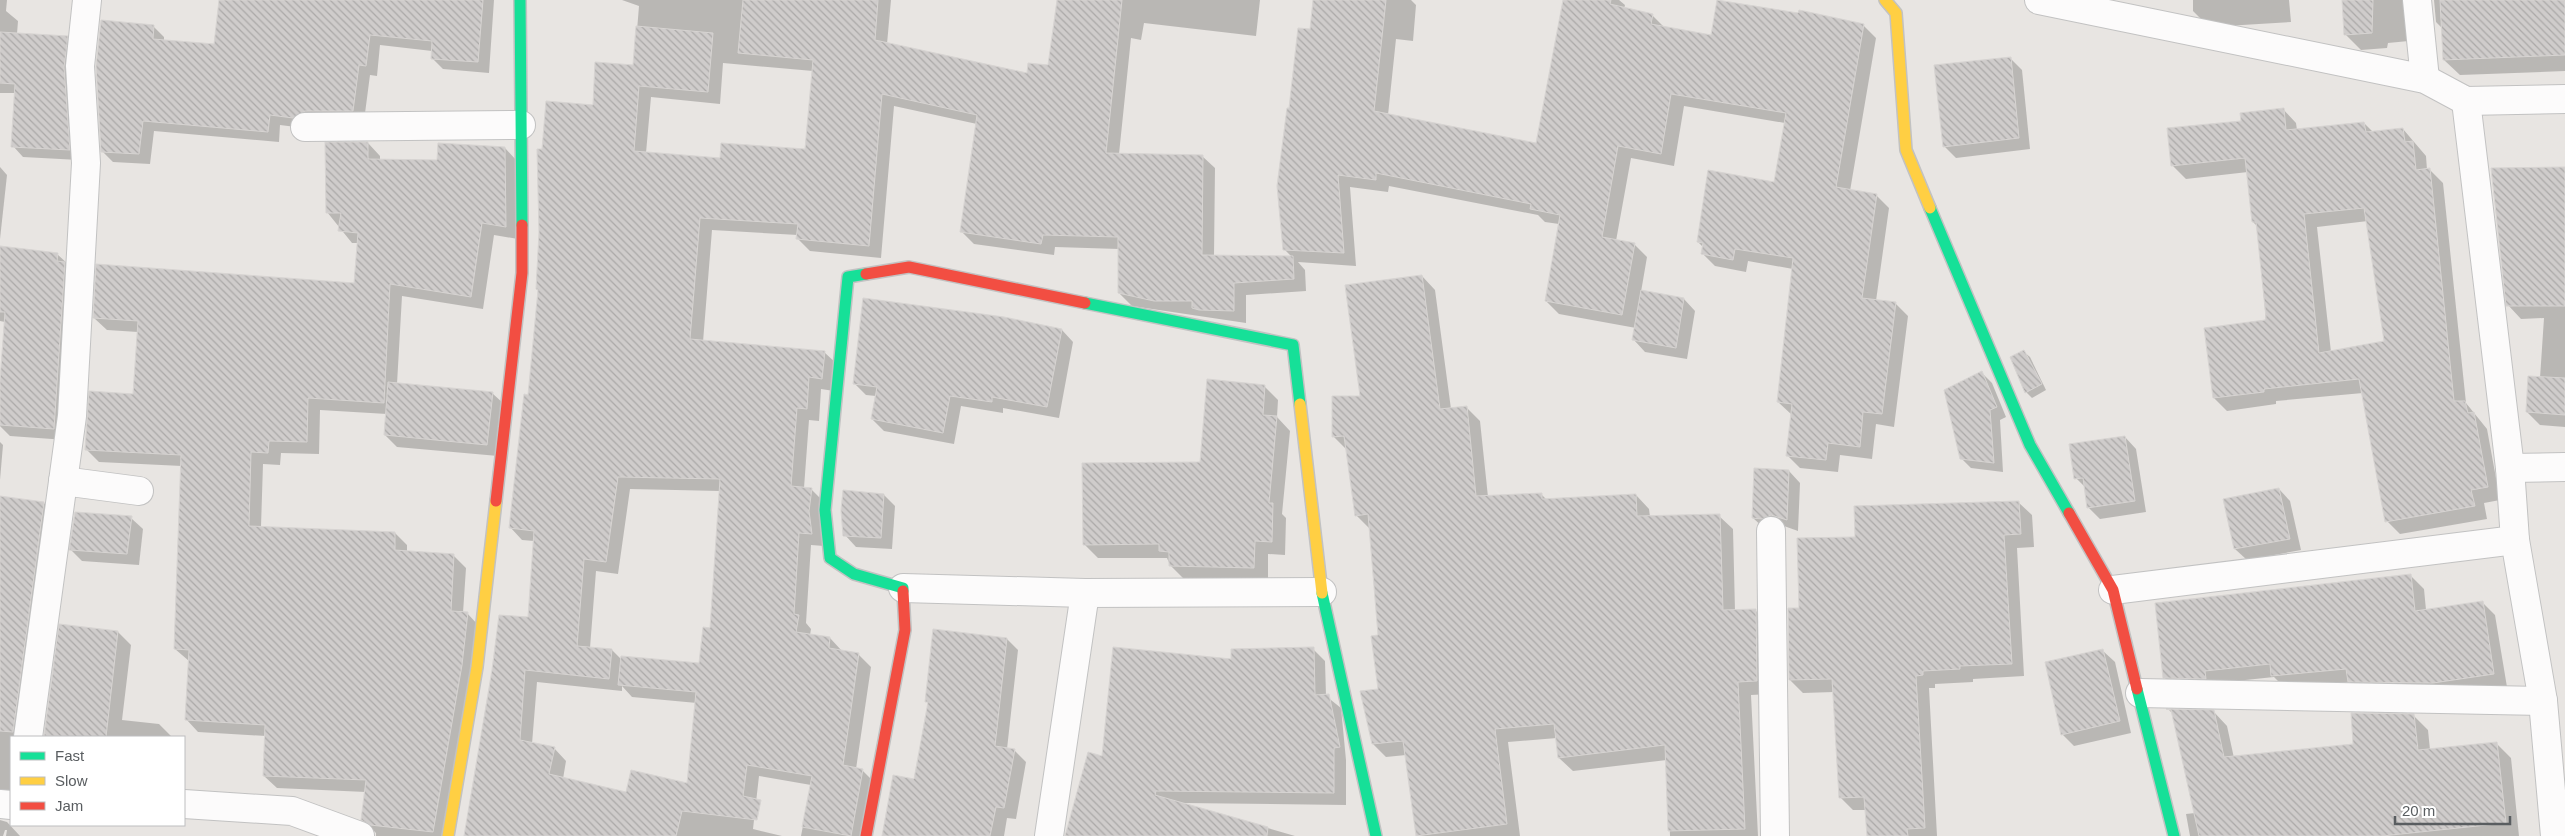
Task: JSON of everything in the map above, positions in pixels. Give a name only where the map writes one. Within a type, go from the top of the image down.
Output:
[{"type":"street","points":[[28,736],[72,416],[86,163],[80,66],[87,0]]},
{"type":"street","points":[[448,836],[477,667],[522,273],[520,0]]},
{"type":"street","points":[[1885,0],[1896,12],[1906,150],[2030,445],[2113,590],[2174,836]]},
{"type":"street","points":[[2040,0],[2425,79],[2466,101],[2565,100]]},
{"type":"street","points":[[2417,0],[2425,79]]},
{"type":"street","points":[[2466,101],[2510,468],[2515,540],[2543,701],[2555,836]]},
{"type":"street","points":[[305,127],[521,126]]},
{"type":"street","points":[[1322,592],[1085,593],[903,588],[854,574],[830,558],[825,510],[848,277],[909,267],[1293,346],[1322,592],[1376,836]]},
{"type":"street","points":[[2510,468],[2565,467]]},
{"type":"street","points":[[63,481],[139,492]]},
{"type":"street","points":[[1771,531],[1775,836]]},
{"type":"street","points":[[2113,590],[2515,540]]},
{"type":"street","points":[[866,836],[905,630],[903,588]]},
{"type":"street","points":[[1048,836],[1085,593]]},
{"type":"street","points":[[2140,693],[2543,701]]},
{"type":"street","points":[[185,804],[292,811],[360,836]]},
{"type":"building","points":[[219,0],[483,0],[478,62],[431,59],[432,41],[370,35],[366,66],[359,65],[353,111],[305,111],[293,118],[270,115],[268,132],[143,121],[139,154],[101,152],[96,66],[101,20],[154,25],[153,39],[214,44]]},
{"type":"building","points":[[743,0],[878,0],[875,40],[1027,73],[1028,63],[1048,65],[1057,0],[1122,0],[1106,153],[1203,155],[1202,255],[1293,256],[1294,279],[1234,283],[1234,311],[1199,310],[1192,308],[1192,301],[1154,301],[1118,293],[1118,237],[1043,235],[1041,244],[960,232],[977,115],[882,94],[869,246],[796,239],[798,224],[700,218],[690,339],[825,351],[822,379],[809,377],[807,409],[797,408],[791,486],[812,488],[809,511],[812,534],[799,533],[794,614],[799,615],[796,632],[830,637],[829,648],[859,653],[843,765],[863,769],[851,836],[802,827],[812,776],[747,765],[743,796],[761,800],[757,820],[682,811],[676,836],[464,836],[492,670],[499,615],[528,617],[534,531],[509,528],[524,394],[528,395],[538,290],[536,289],[539,232],[537,149],[542,149],[546,101],[593,105],[595,62],[633,65],[636,26],[713,33],[708,92],[639,86],[634,151],[720,158],[721,143],[805,149],[813,60],[738,53]],"holes":[[[618,477],[720,479],[710,628],[703,627],[699,663],[621,656],[618,685],[696,692],[687,783],[631,770],[626,792],[549,774],[555,747],[520,740],[525,670],[609,679],[612,649],[577,646],[584,559],[606,562]]]},
{"type":"building","points":[[1313,0],[1386,0],[1374,111],[1536,143],[1563,0],[1611,0],[1610,4],[1653,14],[1651,24],[1711,35],[1717,0],[1798,13],[1799,10],[1864,24],[1836,187],[1877,194],[1862,298],[1896,302],[1882,414],[1863,412],[1860,447],[1828,443],[1826,460],[1786,456],[1792,404],[1777,402],[1793,258],[1735,249],[1733,260],[1701,254],[1703,243],[1697,242],[1708,170],[1774,182],[1786,113],[1671,94],[1661,154],[1618,146],[1602,237],[1635,243],[1622,315],[1545,301],[1560,215],[1530,209],[1531,204],[1376,173],[1376,180],[1338,175],[1344,253],[1283,250],[1277,186],[1287,108],[1289,108],[1298,28],[1310,29]]},
{"type":"building","points":[[2342,0],[2373,0],[2372,33],[2344,35]]},
{"type":"building","points":[[2440,0],[2565,0],[2565,55],[2443,60]]},
{"type":"building","points":[[0,32],[68,36],[64,67],[70,150],[11,147],[15,84],[0,83]]},
{"type":"building","points":[[2011,57],[2019,138],[1943,147],[1934,65]]},
{"type":"building","points":[[2284,108],[2286,130],[2364,122],[2366,132],[2403,128],[2405,142],[2413,141],[2416,170],[2430,168],[2454,401],[2465,401],[2468,413],[2474,412],[2488,487],[2471,490],[2475,506],[2385,522],[2359,379],[2264,389],[2264,392],[2213,398],[2204,328],[2265,320],[2266,317],[2256,222],[2252,222],[2245,158],[2171,166],[2167,128],[2241,121],[2240,113]],"holes":[[[2364,208],[2384,341],[2319,353],[2304,214]]]},
{"type":"building","points":[[325,142],[368,142],[368,159],[437,160],[438,143],[505,147],[506,227],[482,223],[471,297],[390,284],[384,403],[308,398],[307,442],[269,441],[268,453],[251,452],[249,526],[395,532],[395,550],[454,554],[451,611],[468,612],[462,665],[433,832],[370,825],[361,820],[366,780],[263,776],[265,725],[185,720],[189,650],[174,649],[181,455],[85,450],[89,391],[133,394],[138,321],[93,318],[96,264],[354,283],[358,233],[338,231],[341,213],[326,213]]},
{"type":"building","points":[[2565,167],[2565,306],[2506,306],[2491,168]]},
{"type":"building","points":[[0,246],[58,253],[57,261],[65,262],[54,429],[0,425],[0,380],[5,312],[0,312]]},
{"type":"building","points":[[1422,275],[1440,409],[1467,406],[1476,496],[1542,493],[1542,499],[1636,494],[1637,516],[1720,514],[1723,610],[1756,609],[1757,681],[1738,682],[1745,829],[1668,831],[1665,745],[1558,758],[1554,724],[1495,729],[1507,824],[1416,836],[1403,741],[1372,744],[1360,691],[1378,689],[1371,636],[1378,635],[1368,514],[1355,516],[1344,436],[1332,437],[1332,396],[1360,396],[1345,285]]},
{"type":"building","points":[[1641,290],[1684,298],[1676,348],[1632,340]]},
{"type":"building","points":[[863,298],[1004,317],[1062,329],[1047,407],[992,397],[992,402],[950,396],[943,433],[871,419],[877,387],[853,384]]},
{"type":"building","points":[[2024,350],[2042,384],[2025,393],[2010,357]]},
{"type":"building","points":[[1982,371],[1997,407],[1990,410],[1994,463],[1960,459],[1944,390]]},
{"type":"building","points":[[2528,376],[2565,378],[2565,415],[2526,412]]},
{"type":"building","points":[[1207,379],[1265,385],[1263,415],[1277,416],[1269,503],[1273,503],[1272,542],[1255,541],[1254,568],[1169,566],[1169,552],[1159,551],[1159,544],[1083,545],[1082,463],[1200,462]]},
{"type":"building","points":[[388,382],[493,392],[487,445],[384,435]]},
{"type":"building","points":[[2125,436],[2135,501],[2087,508],[2083,478],[2074,479],[2069,444]]},
{"type":"building","points":[[1754,468],[1789,470],[1787,520],[1771,515],[1762,519],[1752,518]]},
{"type":"building","points":[[2279,488],[2290,539],[2234,549],[2223,499]]},
{"type":"building","points":[[843,490],[884,494],[881,538],[843,536],[841,510]]},
{"type":"building","points":[[0,496],[44,502],[13,732],[0,731]]},
{"type":"building","points":[[2019,501],[2021,534],[2004,535],[2012,664],[1960,666],[1960,669],[1923,671],[1923,675],[1916,676],[1925,828],[1907,829],[1908,836],[1867,836],[1864,797],[1839,798],[1832,679],[1789,680],[1788,608],[1799,608],[1797,538],[1855,537],[1854,506]]},
{"type":"building","points":[[75,512],[132,516],[127,554],[69,550]]},
{"type":"building","points":[[2411,574],[2415,611],[2483,601],[2494,674],[2433,683],[2348,682],[2346,669],[2271,676],[2270,664],[2205,671],[2206,679],[2163,678],[2155,603]]},
{"type":"building","points":[[59,624],[118,631],[106,736],[44,736]]},
{"type":"building","points":[[933,629],[1007,638],[995,746],[1015,749],[1004,808],[996,807],[990,836],[882,836],[893,775],[914,779],[928,702],[925,702]]},
{"type":"building","points":[[1113,647],[1231,659],[1231,649],[1314,647],[1315,695],[1329,694],[1340,747],[1334,748],[1334,793],[1156,791],[1155,795],[1268,827],[1267,836],[1065,836],[1088,752],[1102,756]]},
{"type":"building","points":[[2103,649],[2120,721],[2061,735],[2045,662]]},
{"type":"building","points":[[2166,709],[2214,710],[2224,757],[2353,744],[2351,713],[2414,714],[2418,750],[2497,742],[2506,823],[2382,836],[2199,836],[2171,710]]},
{"type":"traffic: fast","points":[[520,0],[522,225]]},
{"type":"traffic: fast","points":[[1930,208],[2030,445],[2069,513]]},
{"type":"traffic: fast","points":[[866,274],[848,277],[825,510],[830,558],[854,574],[903,588],[903,591]]},
{"type":"traffic: fast","points":[[1085,303],[1293,345],[1300,404]]},
{"type":"traffic: fast","points":[[1322,593],[1376,836]]},
{"type":"traffic: fast","points":[[2137,689],[2174,836]]},
{"type":"traffic: slow","points":[[1885,0],[1896,13],[1906,150],[1930,208]]},
{"type":"traffic: slow","points":[[1300,404],[1322,593]]},
{"type":"traffic: slow","points":[[448,836],[477,667],[496,501]]},
{"type":"traffic: jam","points":[[496,501],[522,273],[522,225]]},
{"type":"traffic: jam","points":[[866,274],[909,267],[1085,303]]},
{"type":"traffic: jam","points":[[2069,513],[2113,590],[2137,689]]},
{"type":"traffic: jam","points":[[866,836],[905,630],[903,591]]}]
